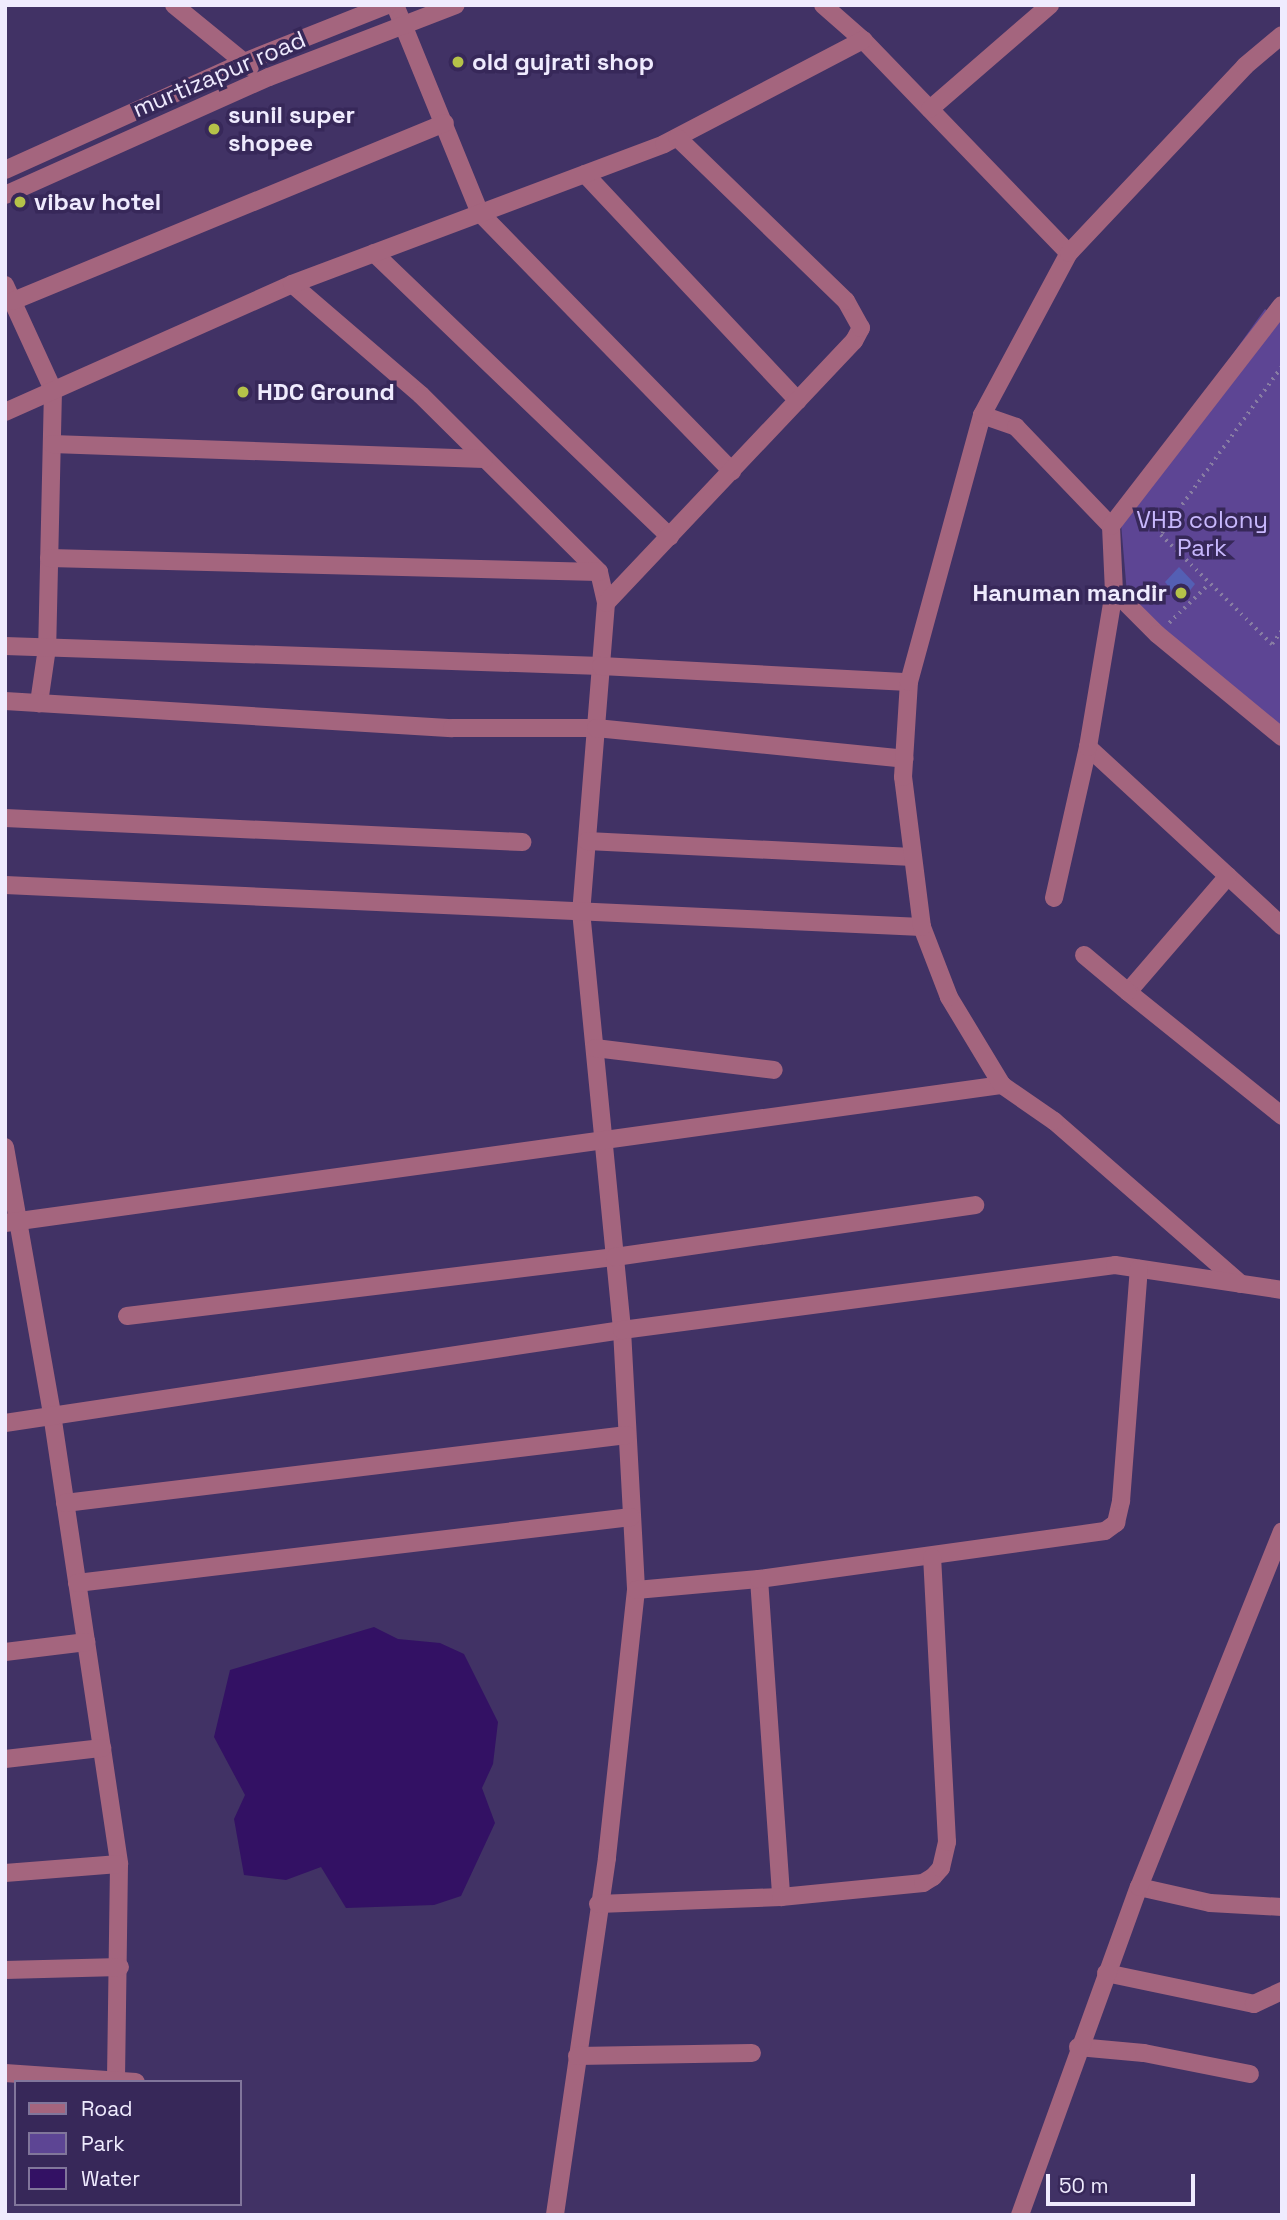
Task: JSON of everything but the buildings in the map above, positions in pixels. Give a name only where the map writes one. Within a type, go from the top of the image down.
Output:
[{"type":"street","points":[[173,5],[264,79]]},
{"type":"street","points":[[5,170],[244,62],[387,5]]},
{"type":"street","points":[[396,5],[480,214],[732,471]]},
{"type":"street","name":"murtizapur road","points":[[5,195],[264,79],[456,5]]},
{"type":"street","points":[[823,5],[863,40],[1069,253]]},
{"type":"street","points":[[930,108],[1050,5]]},
{"type":"street","points":[[1241,1284],[1054,1121],[1002,1085],[949,997],[922,927],[904,759],[909,682],[982,415],[1069,253],[1245,66],[1282,36]]},
{"type":"street","points":[[5,412],[292,284],[677,137],[863,40]]},
{"type":"street","points":[[39,703],[47,648],[53,390],[9,293],[445,123]]},
{"type":"street","points":[[606,603],[854,341],[860,328],[857,317],[677,137]]},
{"type":"street","points":[[585,173],[798,401]]},
{"type":"street","points":[[374,253],[670,537]]},
{"type":"street","points":[[292,284],[421,396],[599,572],[606,603],[581,911],[622,1330],[636,1590],[607,1858],[598,1904],[555,2215]]},
{"type":"street","points":[[1054,898],[1088,747],[1114,591],[1111,526],[1280,311]]},
{"type":"street","points":[[982,415],[1016,427],[1111,526]]},
{"type":"street","points":[[52,444],[484,459]]},
{"type":"street","points":[[49,558],[599,572]]},
{"type":"street","points":[[1114,591],[1157,634],[1282,737]]},
{"type":"street","points":[[5,646],[601,666],[909,682]]},
{"type":"street","points":[[5,701],[452,728],[596,728],[904,759]]},
{"type":"street","points":[[1088,747],[1282,926]]},
{"type":"street","points":[[5,818],[522,842]]},
{"type":"street","points":[[587,841],[913,858]]},
{"type":"street","points":[[1128,992],[1228,876]]},
{"type":"street","points":[[5,885],[922,927]]},
{"type":"street","points":[[1084,955],[1282,1116]]},
{"type":"street","points":[[595,1048],[774,1070]]},
{"type":"street","points":[[11,1222],[605,1143],[1002,1085]]},
{"type":"street","points":[[5,1147],[11,1222],[52,1415],[119,1864],[120,1967],[116,2080],[5,2073]]},
{"type":"street","points":[[127,1316],[615,1257],[975,1205]]},
{"type":"street","points":[[5,1423],[622,1330],[1115,1265],[1282,1290]]},
{"type":"street","points":[[636,1590],[759,1579],[1105,1531],[1116,1523],[1121,1501],[1139,1269]]},
{"type":"street","points":[[65,1503],[627,1434]]},
{"type":"street","points":[[77,1583],[631,1517]]},
{"type":"street","points":[[1020,2215],[1106,1973],[1282,1532]]},
{"type":"street","points":[[598,1904],[781,1897],[923,1883],[941,1868],[947,1842],[932,1557]]},
{"type":"street","points":[[759,1579],[781,1897]]},
{"type":"street","points":[[5,1652],[86,1642]]},
{"type":"street","points":[[5,1759],[102,1748]]},
{"type":"street","points":[[5,1873],[119,1864]]},
{"type":"street","points":[[1139,1887],[1223,1905],[1282,1907]]},
{"type":"street","points":[[5,1970],[120,1967]]},
{"type":"street","points":[[1106,1973],[1254,2004],[1282,1991]]},
{"type":"street","points":[[1078,2047],[1144,2053],[1250,2074]]},
{"type":"street","points":[[577,2056],[752,2053]]},
{"type":"path","points":[[1282,368],[1161,536],[1272,644],[1282,630]]},
{"type":"path","points":[[1157,634],[1209,585]]},
{"type":"green space","name":"VHB colony Park","points":[[1265,309],[1282,322],[1282,725],[1267,725],[1128,605],[1120,512]]},
{"type":"water","points":[[374,1627],[398,1639],[440,1643],[464,1654],[498,1722],[493,1764],[482,1788],[495,1823],[461,1896],[434,1905],[346,1908],[321,1867],[286,1880],[244,1875],[234,1819],[245,1795],[214,1737],[230,1670]]},
{"type":"place","name":"old gujrati shop","points":[[458,62]]},
{"type":"place","name":"sunil super shopee","points":[[214,129]]},
{"type":"place","name":"vibav hotel","points":[[20,202]]},
{"type":"place","name":"HDC Ground","points":[[243,392]]},
{"type":"place","name":"Hanuman mandir","points":[[1181,593]]}]
